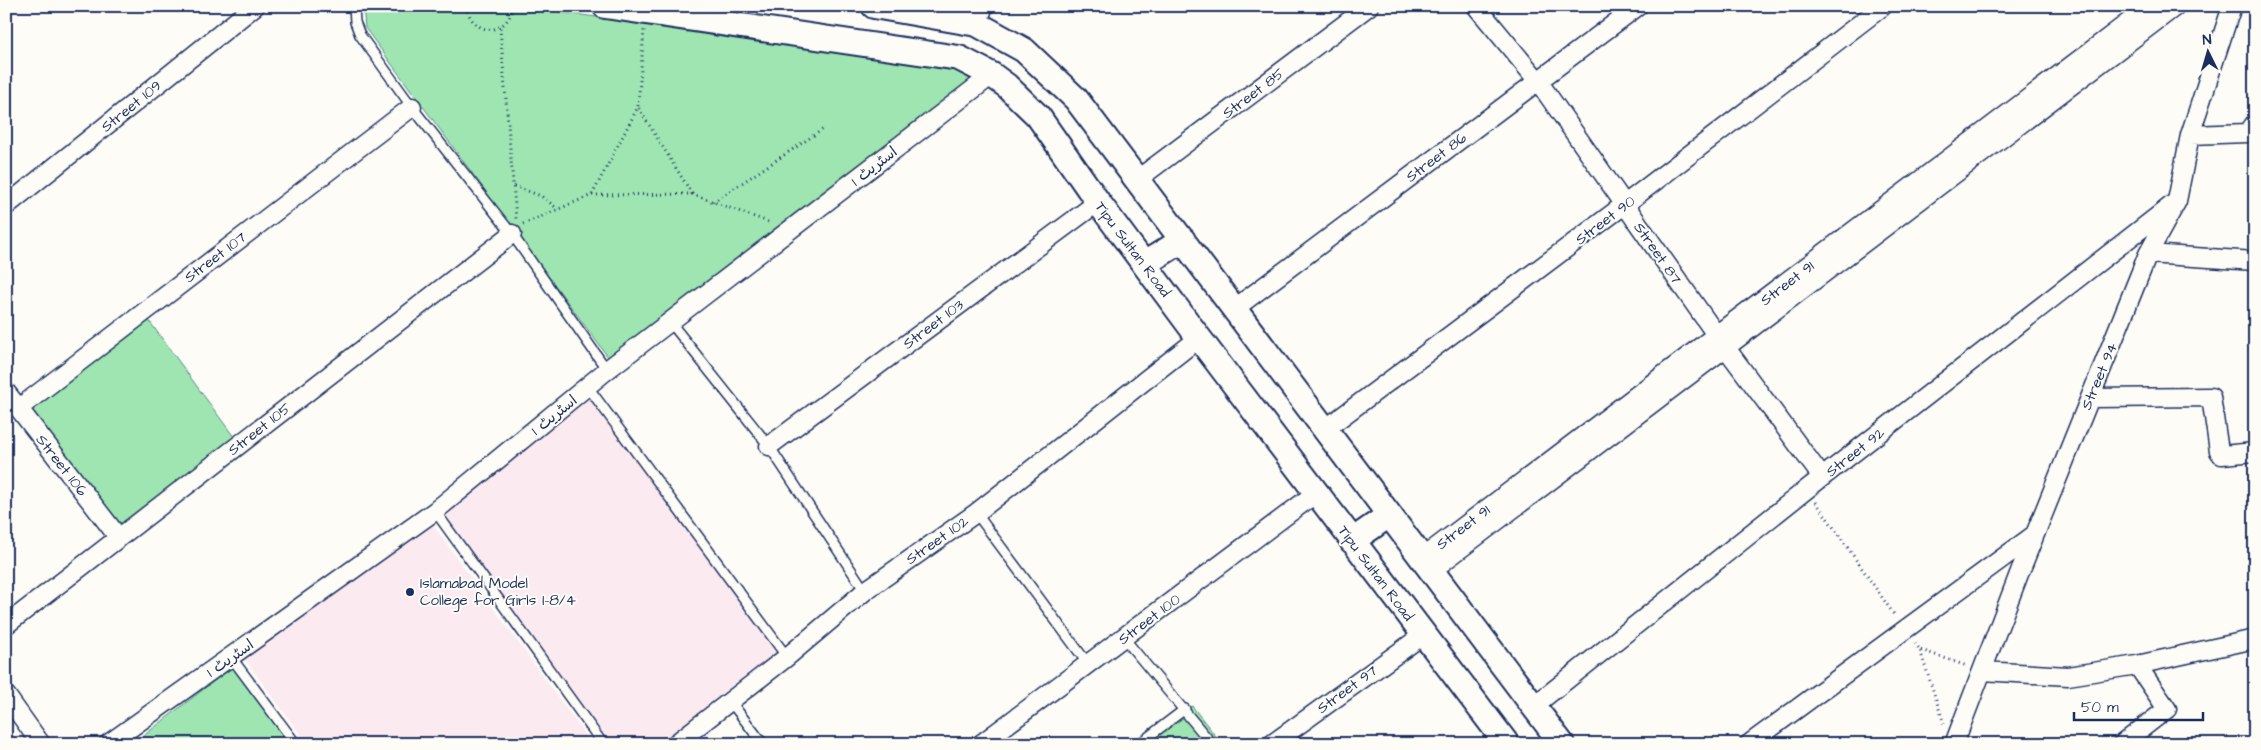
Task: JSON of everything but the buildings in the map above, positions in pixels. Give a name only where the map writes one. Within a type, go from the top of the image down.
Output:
[{"type":"street","name":"Street 109","points":[[6,206],[255,6]]},
{"type":"street","name":"Tipu Sultan Road","points":[[604,6],[959,58],[992,75],[1007,86],[1038,116],[1098,202],[1199,338],[1507,744]]},
{"type":"street","points":[[874,6],[980,15],[1024,50],[1076,99],[1138,179],[1324,430],[1535,705],[1562,744]]},
{"type":"street","name":"Street 85","points":[[1138,179],[1369,6]]},
{"type":"street","name":"Street 87","points":[[1476,6],[1538,81],[1721,342],[1822,477]]},
{"type":"street","name":"Street 86","points":[[1234,309],[1638,6]]},
{"type":"street","name":"Street 90","points":[[1324,430],[1624,205],[1883,6]]},
{"type":"street","name":"Street 91","points":[[1427,564],[1721,342],[2150,6]]},
{"type":"street","points":[[1721,342],[2176,6]]},
{"type":"street","name":"Street 94","points":[[1958,742],[1982,671],[2034,535],[2148,254],[2177,201],[2190,135],[2232,6]]},
{"type":"street","name":"اسٹریٹ 1","points":[[108,744],[436,511],[588,388],[607,370],[992,75]]},
{"type":"street","name":"Street 107","points":[[19,408],[412,107]]},
{"type":"street","points":[[2190,135],[2248,133],[2255,124]]},
{"type":"street","name":"Street 92","points":[[1535,705],[1822,477],[2177,201]]},
{"type":"street","name":"Street 103","points":[[769,446],[1098,202]]},
{"type":"street","name":"Street 105","points":[[6,626],[512,234]]},
{"type":"street","points":[[1144,264],[1183,240]]},
{"type":"street","points":[[2148,254],[2255,261]]},
{"type":"street","name":"Street 102","points":[[675,744],[788,657],[865,591],[976,513],[1199,338]]},
{"type":"street","name":"Street 106","points":[[6,392],[119,538]]},
{"type":"street","points":[[2090,398],[2211,397],[2219,451],[2222,455],[2255,452]]},
{"type":"street","name":"Street 100","points":[[981,744],[1316,493]]},
{"type":"street","points":[[1352,541],[1389,514]]},
{"type":"street","points":[[1749,744],[2034,535]]},
{"type":"street","name":"Street 97","points":[[1272,744],[1423,635]]},
{"type":"street","points":[[1982,671],[2068,676],[2137,665],[2255,639]]},
{"type":"street","points":[[2122,744],[2167,709],[2137,665]]},
{"type":"street","points":[[6,695],[41,744]]},
{"type":"lane","points":[[354,6],[355,22],[360,35],[412,107],[512,234],[607,370]]},
{"type":"lane","points":[[670,323],[769,446],[865,591]]},
{"type":"lane","points":[[588,388],[788,657]]},
{"type":"lane","points":[[436,511],[603,744]]},
{"type":"lane","points":[[976,513],[1088,664]]},
{"type":"lane","points":[[1124,637],[1212,744]]},
{"type":"lane","points":[[231,657],[296,744]]},
{"type":"lane","points":[[730,701],[763,744]]},
{"type":"lane","points":[[1139,744],[1185,709]]},
{"type":"path","points":[[466,6],[476,24],[485,29],[493,30],[500,28],[508,20],[513,6]]},
{"type":"path","points":[[592,195],[638,106],[644,24]]},
{"type":"path","points":[[500,28],[517,226],[592,195],[692,194],[777,226]]},
{"type":"path","points":[[638,106],[692,194]]},
{"type":"path","points":[[713,202],[824,128]]},
{"type":"path","points":[[514,186],[541,196],[558,209]]},
{"type":"path","points":[[1807,489],[1904,630],[1920,650],[1944,725]]},
{"type":"path","points":[[1920,650],[1982,671]]},
{"type":"shaded area","points":[[591,397],[790,654],[670,744],[609,744],[443,513]]},
{"type":"shaded area","name":"Islamabad Model College for Girls I-8/4","points":[[433,525],[592,744],[307,744],[244,658]]},
{"type":"green space","points":[[363,6],[513,6],[954,64],[981,76],[611,361],[365,28]]},
{"type":"green space","points":[[147,318],[234,437],[119,529],[26,408]]},
{"type":"green space","points":[[232,667],[289,744],[133,744]]},
{"type":"green space","points":[[1192,706],[1222,744],[1141,744]]},
{"type":"place","name":"Islamabad Model College for Girls I-8/4","points":[[410,592]]}]
